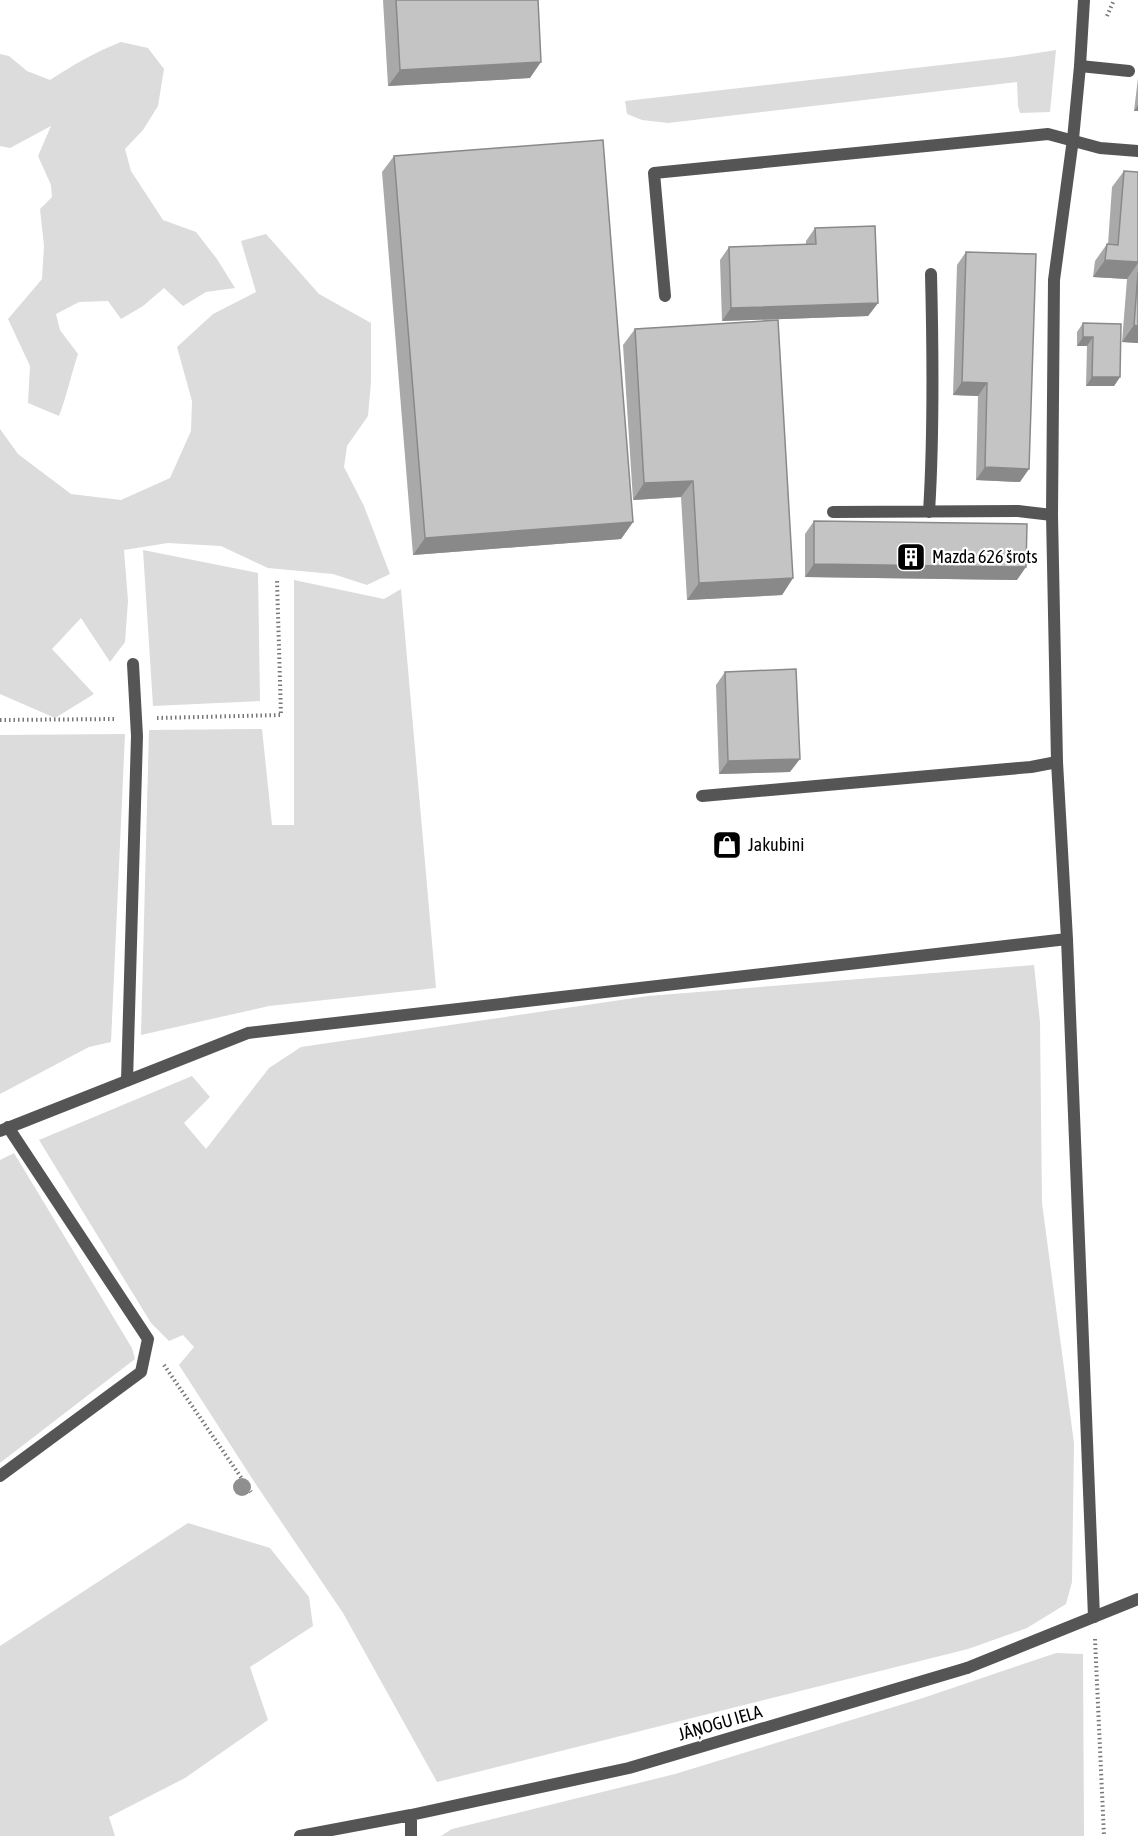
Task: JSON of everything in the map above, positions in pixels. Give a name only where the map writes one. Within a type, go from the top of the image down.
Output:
[{"type":"street","points":[[1084,0],[1073,139],[1054,280],[1052,515],[1057,762],[1067,939],[1094,1617]]},
{"type":"street","points":[[1080,66],[1129,71]]},
{"type":"street","points":[[665,296],[654,173],[1048,134],[1100,148],[1138,151]]},
{"type":"street","points":[[929,512],[933,456],[934,380],[932,274]]},
{"type":"street","points":[[833,512],[1018,512],[1052,515]]},
{"type":"street","points":[[127,1081],[137,736],[133,664]]},
{"type":"street","points":[[702,796],[1031,767],[1057,762]]},
{"type":"street","points":[[0,1476],[141,1372],[148,1339],[4,1129],[248,1033],[1067,939]]},
{"type":"street","name":"JĀŅOGU IELA","points":[[300,1836],[411,1815],[629,1768],[967,1668],[1138,1599]]},
{"type":"street","points":[[411,1815],[411,1836]]},
{"type":"path","points":[[0,720],[281,715],[277,581]]},
{"type":"path","points":[[148,1339],[164,1366],[251,1492]]},
{"type":"path","points":[[1094,1617],[1104,1836]]},
{"type":"shaded area","points":[[121,42],[148,48],[164,69],[158,106],[143,130],[125,149],[131,171],[163,220],[196,232],[217,259],[235,288],[206,292],[183,306],[164,288],[143,306],[121,319],[108,301],[79,302],[56,314],[60,330],[78,354],[59,416],[28,403],[30,366],[8,319],[42,279],[44,246],[40,209],[52,197],[51,185],[38,156],[51,126],[10,148],[0,146],[0,54],[9,56],[27,71],[50,80],[84,59]]},
{"type":"shaded area","points":[[1056,50],[1050,112],[1020,113],[1017,82],[668,123],[642,120],[627,114],[625,101],[1011,57]]},
{"type":"shaded area","points":[[266,234],[319,294],[371,323],[371,382],[368,416],[347,446],[344,467],[364,506],[390,574],[367,585],[333,574],[268,568],[221,546],[168,543],[124,550],[128,601],[125,642],[110,662],[81,618],[52,649],[94,694],[55,718],[0,694],[0,429],[18,454],[71,494],[121,500],[170,478],[191,431],[192,401],[177,347],[213,314],[256,292],[241,241]]},
{"type":"shaded area","points":[[143,550],[258,573],[260,701],[153,706]]},
{"type":"shaded area","points":[[294,580],[384,599],[401,589],[436,988],[269,1006],[141,1035],[149,730],[262,729],[272,825],[294,825]]},
{"type":"shaded area","points":[[125,734],[111,1042],[89,1047],[0,1094],[0,735]]},
{"type":"shaded area","points":[[1034,965],[1040,1022],[1042,1203],[1074,1443],[1072,1582],[1066,1604],[1027,1628],[968,1649],[437,1782],[343,1613],[179,1365],[194,1347],[183,1335],[169,1341],[151,1323],[39,1140],[192,1076],[210,1097],[184,1123],[206,1149],[269,1068],[301,1047],[648,996]]},
{"type":"shaded area","points":[[14,1153],[132,1348],[135,1359],[0,1463],[0,1160]]},
{"type":"shaded area","points":[[188,1523],[270,1548],[309,1597],[313,1626],[250,1667],[268,1720],[185,1778],[109,1817],[115,1836],[0,1836],[0,1646]]},
{"type":"shaded area","points":[[1056,1653],[1083,1654],[1084,1836],[441,1836],[452,1829],[675,1774],[923,1698]]},
{"type":"building","points":[[396,0],[538,0],[541,62],[400,70]]},
{"type":"building","points":[[603,140],[633,522],[425,538],[394,156]]},
{"type":"building","points":[[1124,171],[1138,172],[1138,262],[1105,260],[1107,244],[1118,245]]},
{"type":"building","points":[[875,226],[878,303],[731,308],[729,247],[816,244],[815,228]]},
{"type":"building","points":[[966,252],[1036,254],[1029,469],[985,467],[987,383],[962,382]]},
{"type":"building","points":[[1138,272],[1138,326],[1134,325]]},
{"type":"building","points":[[778,320],[793,578],[699,583],[693,481],[644,483],[635,329]]},
{"type":"building","points":[[1083,323],[1121,324],[1120,377],[1092,377],[1093,337],[1083,337]]},
{"type":"building","name":"Mazda 626 šrots","points":[[814,521],[1027,524],[1026,567],[814,564]]},
{"type":"building","points":[[796,669],[800,759],[728,761],[725,672]]},
{"type":"place","name":"Mazda 626 šrots","points":[[911,557]]},
{"type":"place","name":"Jakubini","points":[[727,845]]}]
